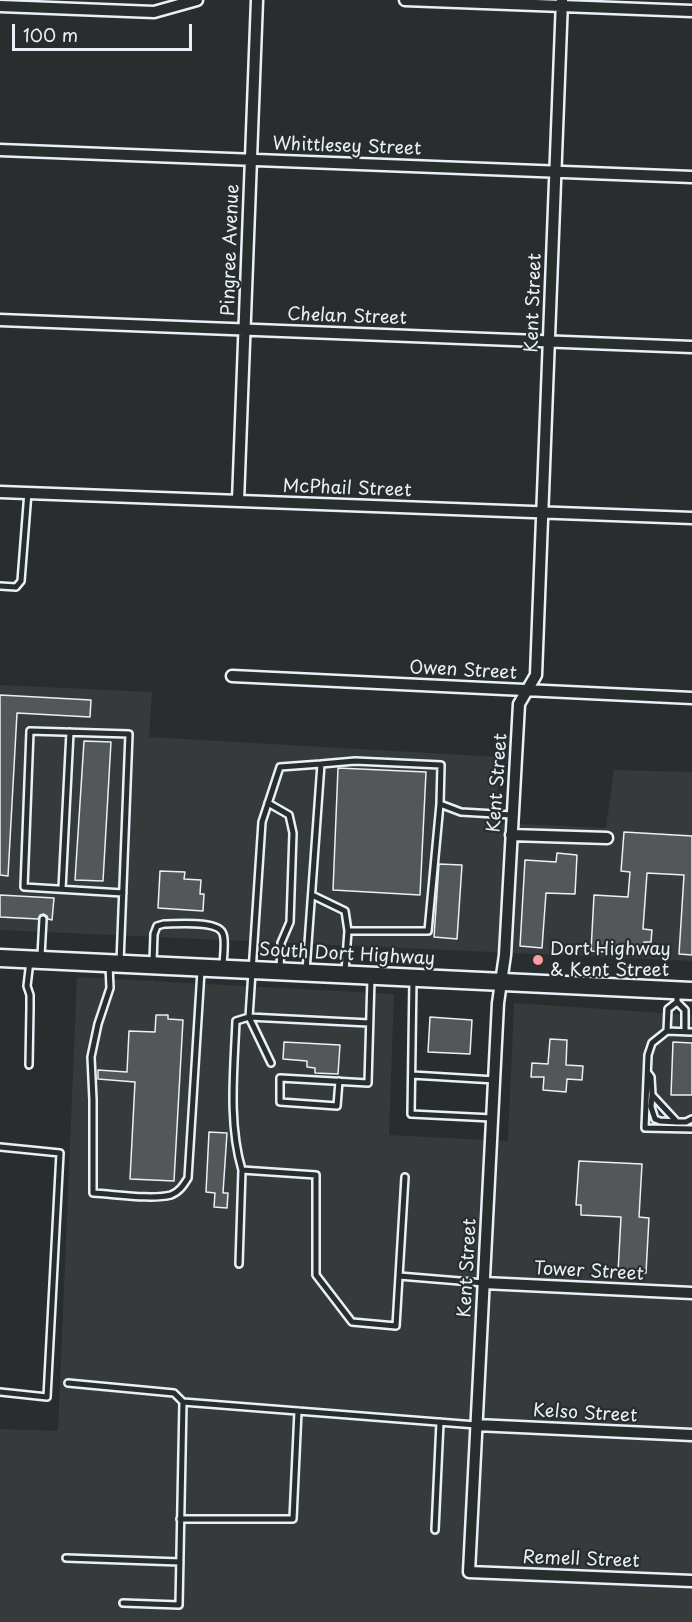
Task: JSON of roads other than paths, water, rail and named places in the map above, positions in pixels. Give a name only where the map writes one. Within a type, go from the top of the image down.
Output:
[{"type":"main road","name":"South Dort Highway","points":[[0,958],[501,982],[682,995]]},
{"type":"street","points":[[0,6],[154,12],[197,0]]},
{"type":"street","name":"Pingree Avenue","points":[[238,501],[257,0]]},
{"type":"street","points":[[405,0],[562,3],[692,11]]},
{"type":"street","name":"Kent Street","points":[[469,1572],[492,1118],[501,982],[505,955],[519,704],[536,675],[562,3]]},
{"type":"street","name":"Whittlesey Street","points":[[0,150],[692,177]]},
{"type":"street","name":"Chelan Street","points":[[0,320],[692,347]]},
{"type":"street","name":"McPhail Street","points":[[0,492],[692,518]]},
{"type":"street","name":"Owen Street","points":[[232,676],[692,698]]},
{"type":"street","points":[[511,835],[607,838]]},
{"type":"street","name":"Tower Street","points":[[484,1283],[692,1293]]},
{"type":"street","name":"Kelso Street","points":[[476,1425],[692,1435]]},
{"type":"street","name":"Remell Street","points":[[469,1572],[692,1581]]},
{"type":"lane","points":[[0,586],[16,586],[21,581],[28,492]]},
{"type":"lane","points":[[123,893],[24,887],[30,731],[129,734],[123,893],[115,964],[91,1057],[93,1193],[156,1197],[172,1194],[182,1188],[188,1178],[201,968]]},
{"type":"lane","points":[[62,889],[70,732]]},
{"type":"lane","points":[[271,1063],[249,1017],[262,822],[280,767],[355,761],[441,765],[440,804],[428,931],[348,931]]},
{"type":"lane","points":[[306,973],[321,765]]},
{"type":"lane","points":[[268,803],[289,815],[293,833],[290,922],[281,943],[280,972]]},
{"type":"lane","points":[[440,804],[461,812],[512,815]]},
{"type":"lane","points":[[45,897],[46,888]]},
{"type":"lane","points":[[312,895],[345,911],[348,931],[345,975]]},
{"type":"lane","points":[[30,1065],[30,1001],[27,986],[43,919]]},
{"type":"lane","points":[[152,966],[154,934],[157,926],[212,924],[220,928],[224,934],[223,969]]},
{"type":"lane","points":[[339,1081],[337,1106],[280,1102],[280,1078],[339,1081],[368,1083],[371,976]]},
{"type":"lane","points":[[412,978],[411,1114],[492,1118]]},
{"type":"lane","points":[[682,995],[685,1031]]},
{"type":"lane","points":[[667,1031],[668,1010],[682,995]]},
{"type":"lane","points":[[239,1264],[242,1170],[237,1154],[233,1105],[236,1021],[249,1017],[369,1023]]},
{"type":"lane","points":[[692,1032],[667,1031],[652,1043],[648,1055],[645,1128],[692,1129]]},
{"type":"lane","points":[[647,1071],[651,1077],[651,1107],[655,1119],[660,1122],[686,1122],[692,1119]]},
{"type":"lane","points":[[412,1075],[495,1080]]},
{"type":"lane","points":[[652,1095],[677,1122]]},
{"type":"lane","points":[[0,1147],[60,1153],[47,1397],[0,1392]]},
{"type":"lane","points":[[242,1170],[316,1175],[316,1275],[352,1322],[396,1326],[405,1178]]},
{"type":"lane","points":[[399,1276],[484,1283]]},
{"type":"lane","points":[[68,1383],[174,1393],[183,1402],[476,1425]]},
{"type":"lane","points":[[123,1603],[179,1605],[183,1402]]},
{"type":"lane","points":[[180,1519],[293,1519],[298,1411]]},
{"type":"lane","points":[[435,1530],[440,1422]]},
{"type":"lane","points":[[66,1558],[180,1562]]},
{"type":"place","name":"Dort Highway & Kent Street","points":[[538,960]]}]
